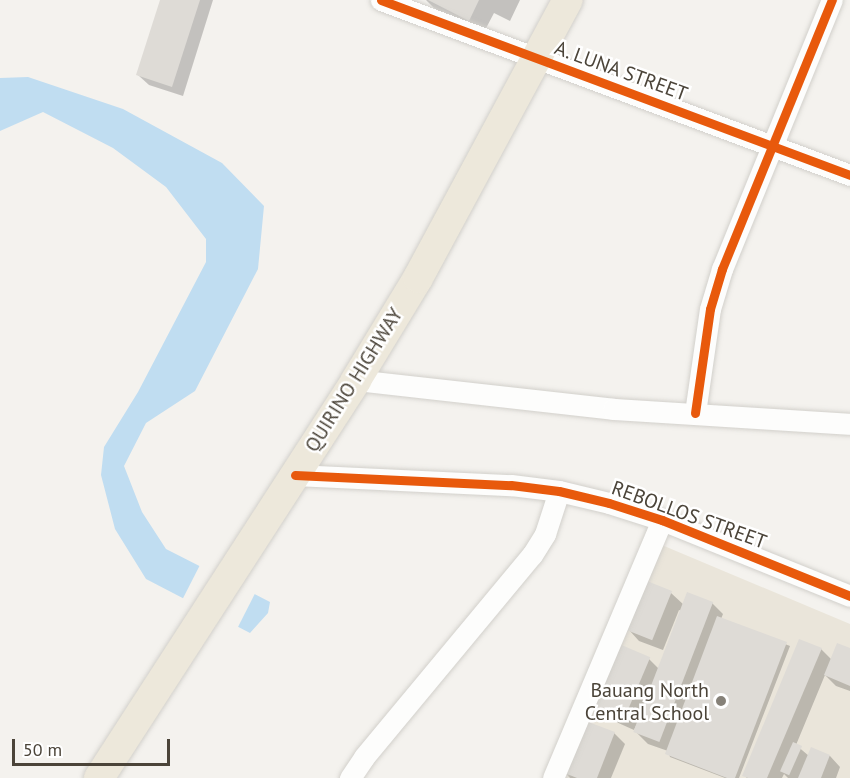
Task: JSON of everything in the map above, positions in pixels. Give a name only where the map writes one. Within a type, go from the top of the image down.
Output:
[{"type":"highway","name":"QUIRINO HIGHWAY","points":[[99,778],[356,380],[418,278],[538,60],[568,0]]},
{"type":"street","name":"A. LUNA STREET","points":[[381,0],[850,175]]},
{"type":"street","points":[[695,413],[710,309],[722,269],[832,0]]},
{"type":"street","points":[[356,380],[613,409],[850,424]]},
{"type":"street","name":"REBOLLOS STREET","points":[[294,475],[511,485],[558,491],[609,503],[662,520],[850,596]]},
{"type":"street","points":[[350,778],[364,757],[532,555],[545,534],[558,491]]},
{"type":"street","points":[[553,778],[662,520]]},
{"type":"shaded area","name":"Bauang North Central School","points":[[657,543],[850,624],[850,778],[559,778]]},
{"type":"water","points":[[28,77],[123,109],[222,163],[264,206],[258,269],[195,391],[146,423],[124,466],[142,512],[166,549],[270,602],[268,613],[250,633],[146,579],[115,529],[101,475],[104,447],[138,392],[206,262],[206,239],[166,187],[113,148],[43,112],[0,131],[0,78]]},
{"type":"pier","points":[[201,563],[256,591],[237,629],[181,601]]},
{"type":"building","points":[[160,0],[200,0],[172,87],[136,75]]},
{"type":"building","points":[[428,0],[479,0],[469,21]]},
{"type":"building","points":[[647,581],[672,591],[652,640],[627,630]]},
{"type":"building","points":[[687,592],[713,602],[659,742],[633,732]]},
{"type":"building","points":[[717,616],[787,642],[735,778],[727,778],[665,754]]},
{"type":"building","points":[[799,639],[822,648],[767,778],[742,776]]},
{"type":"building","points":[[837,643],[850,648],[850,686],[824,675]]},
{"type":"building","points":[[619,644],[650,657],[623,721],[592,708]]},
{"type":"building","points":[[583,720],[615,732],[597,778],[577,778],[562,772]]},
{"type":"building","points":[[793,742],[802,746],[789,775],[780,771]]},
{"type":"building","points":[[811,747],[830,755],[821,778],[798,778]]},
{"type":"cycle path","points":[[381,0],[850,175]]},
{"type":"cycle path","points":[[695,413],[710,309],[722,269],[832,0]]},
{"type":"cycle path","points":[[295,475],[511,485],[559,491],[609,503],[662,520],[850,596]]},
{"type":"place","name":"Bauang North Central School","points":[[721,701]]}]
